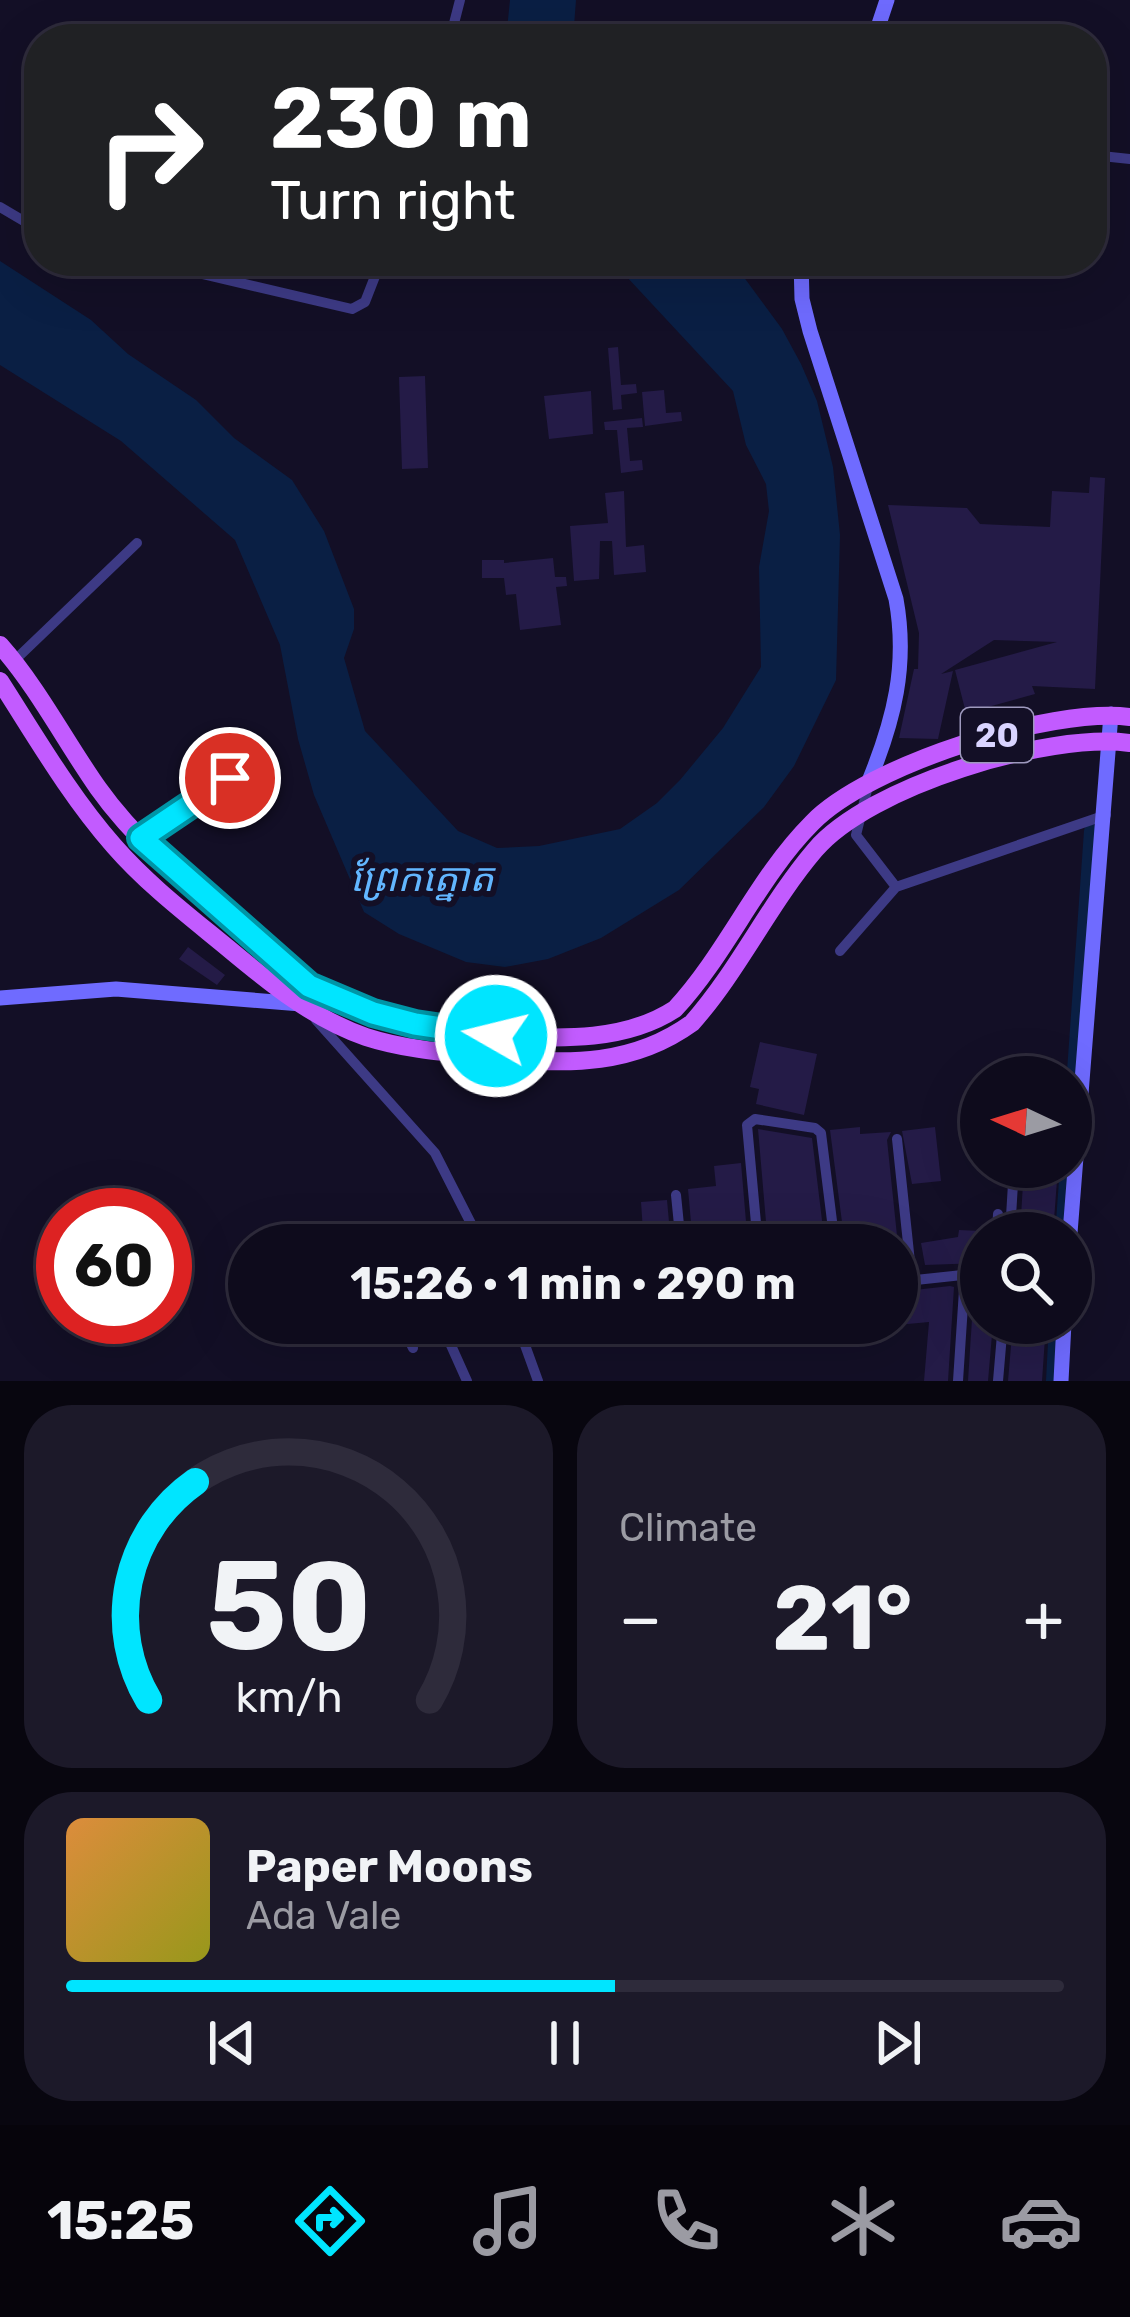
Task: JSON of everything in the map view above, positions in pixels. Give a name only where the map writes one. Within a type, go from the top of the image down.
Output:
[{"type":"main road","name":"20","points":[[0,645],[101,792],[141,838],[305,995],[364,1036],[409,1048],[494,1057],[580,1062],[627,1055],[665,1042],[708,1005],[814,851],[857,817],[917,786],[985,762],[1087,740],[1120,741]]},
{"type":"main road","name":"20","points":[[0,681],[81,806],[114,846],[147,881],[273,986],[415,1024],[496,1036],[580,1038],[655,1022],[675,1009],[813,821],[869,782],[980,739],[1087,715],[1121,716]]},
{"type":"main road","points":[[494,1057],[496,1036]]},
{"type":"street","points":[[211,276],[352,309],[365,302],[375,276]]},
{"type":"street","points":[[801,276],[810,331],[902,628],[897,700],[857,817],[856,835],[896,887]]},
{"type":"street","points":[[14,661],[137,543]]},
{"type":"street","points":[[1072,1212],[1106,815],[1121,716]]},
{"type":"street","points":[[141,838],[230,778]]},
{"type":"street","points":[[840,951],[896,887],[1106,815]]},
{"type":"street","points":[[0,998],[116,989],[305,995],[435,1153],[469,1224]]},
{"type":"street","points":[[756,1224],[747,1125],[755,1119],[821,1133],[832,1224]]},
{"type":"street","points":[[897,1139],[906,1224]]},
{"type":"street","points":[[676,1195],[679,1224]]},
{"type":"street","points":[[918,1280],[960,1275]]},
{"type":"street","points":[[411,1344],[413,1348]]},
{"type":"street","points":[[450,1344],[467,1381]]},
{"type":"street","points":[[525,1344],[538,1381]]},
{"type":"street","points":[[958,1381],[960,1344]]},
{"type":"street","points":[[998,1381],[1001,1344]]},
{"type":"street","points":[[1061,1381],[1063,1344]]},
{"type":"water","points":[[510,0],[576,0],[574,24],[508,24]]},
{"type":"water","name":"ព្រែកត្នោត","points":[[0,261],[91,320],[292,480],[324,531],[354,609],[354,629],[344,658],[365,731],[458,831],[497,848],[539,846],[620,829],[657,803],[723,728],[761,667],[759,567],[769,511],[766,484],[746,445],[733,391],[626,276],[743,276],[801,364],[817,401],[833,467],[840,535],[836,680],[794,766],[764,807],[679,890],[601,938],[548,959],[505,967],[466,962],[399,934],[364,912],[314,795],[280,645],[235,540],[121,441],[0,365]]},
{"type":"building","points":[[618,347],[621,385],[636,384],[637,393],[621,395],[622,409],[613,410],[608,348]]},
{"type":"building","points":[[425,376],[428,468],[402,469],[399,377]]},
{"type":"building","points":[[664,390],[666,413],[681,412],[682,421],[645,426],[642,392]]},
{"type":"building","points":[[591,391],[593,434],[549,439],[544,396]]},
{"type":"building","points":[[642,418],[643,427],[627,428],[630,461],[642,460],[643,470],[621,473],[617,430],[605,430],[604,422]]},
{"type":"building","points":[[1090,477],[1105,478],[1095,689],[1032,686],[1035,694],[966,713],[955,670],[1057,642],[994,640],[941,674],[953,671],[938,739],[899,738],[914,669],[918,669],[919,633],[888,505],[967,508],[980,524],[1050,527],[1052,491],[1089,493]]},
{"type":"building","points":[[624,491],[626,547],[644,545],[646,572],[614,575],[612,541],[600,541],[599,579],[574,581],[570,526],[608,523],[605,493]]},
{"type":"building","points":[[553,558],[555,577],[566,577],[567,586],[556,587],[561,625],[520,630],[516,594],[506,595],[504,578],[482,578],[482,560],[504,563]]},
{"type":"building","points":[[188,947],[225,975],[217,985],[179,959]]},
{"type":"building","points":[[760,1042],[817,1054],[804,1115],[756,1104],[759,1089],[750,1087]]},
{"type":"building","points":[[860,1127],[860,1134],[891,1132],[887,1140],[896,1224],[842,1224],[830,1130]]},
{"type":"building","points":[[935,1127],[941,1181],[912,1184],[902,1131]]},
{"type":"building","points":[[758,1129],[812,1138],[822,1224],[766,1224]]},
{"type":"building","points":[[741,1163],[746,1224],[691,1224],[688,1189],[716,1186],[714,1166]]},
{"type":"building","points":[[1023,1188],[1056,1188],[1055,1212],[1021,1212]]},
{"type":"building","points":[[667,1200],[669,1224],[643,1224],[641,1202]]},
{"type":"building","points":[[960,1230],[960,1264],[925,1265],[921,1243],[958,1237]]},
{"type":"building","points":[[954,1287],[948,1381],[924,1381],[929,1322],[918,1323],[918,1290]]},
{"type":"building","points":[[970,1344],[991,1344],[988,1381],[968,1381]]},
{"type":"building","points":[[1011,1344],[1045,1344],[1042,1381],[1008,1381]]},
{"type":"waterway","points":[[1075,1056],[1091,831]]},
{"type":"waterway","points":[[1064,1212],[1065,1188]]},
{"type":"waterway","points":[[1053,1381],[1055,1344]]},
{"type":"route","points":[[230,778],[141,838],[309,986],[373,1013],[496,1036]]}]
